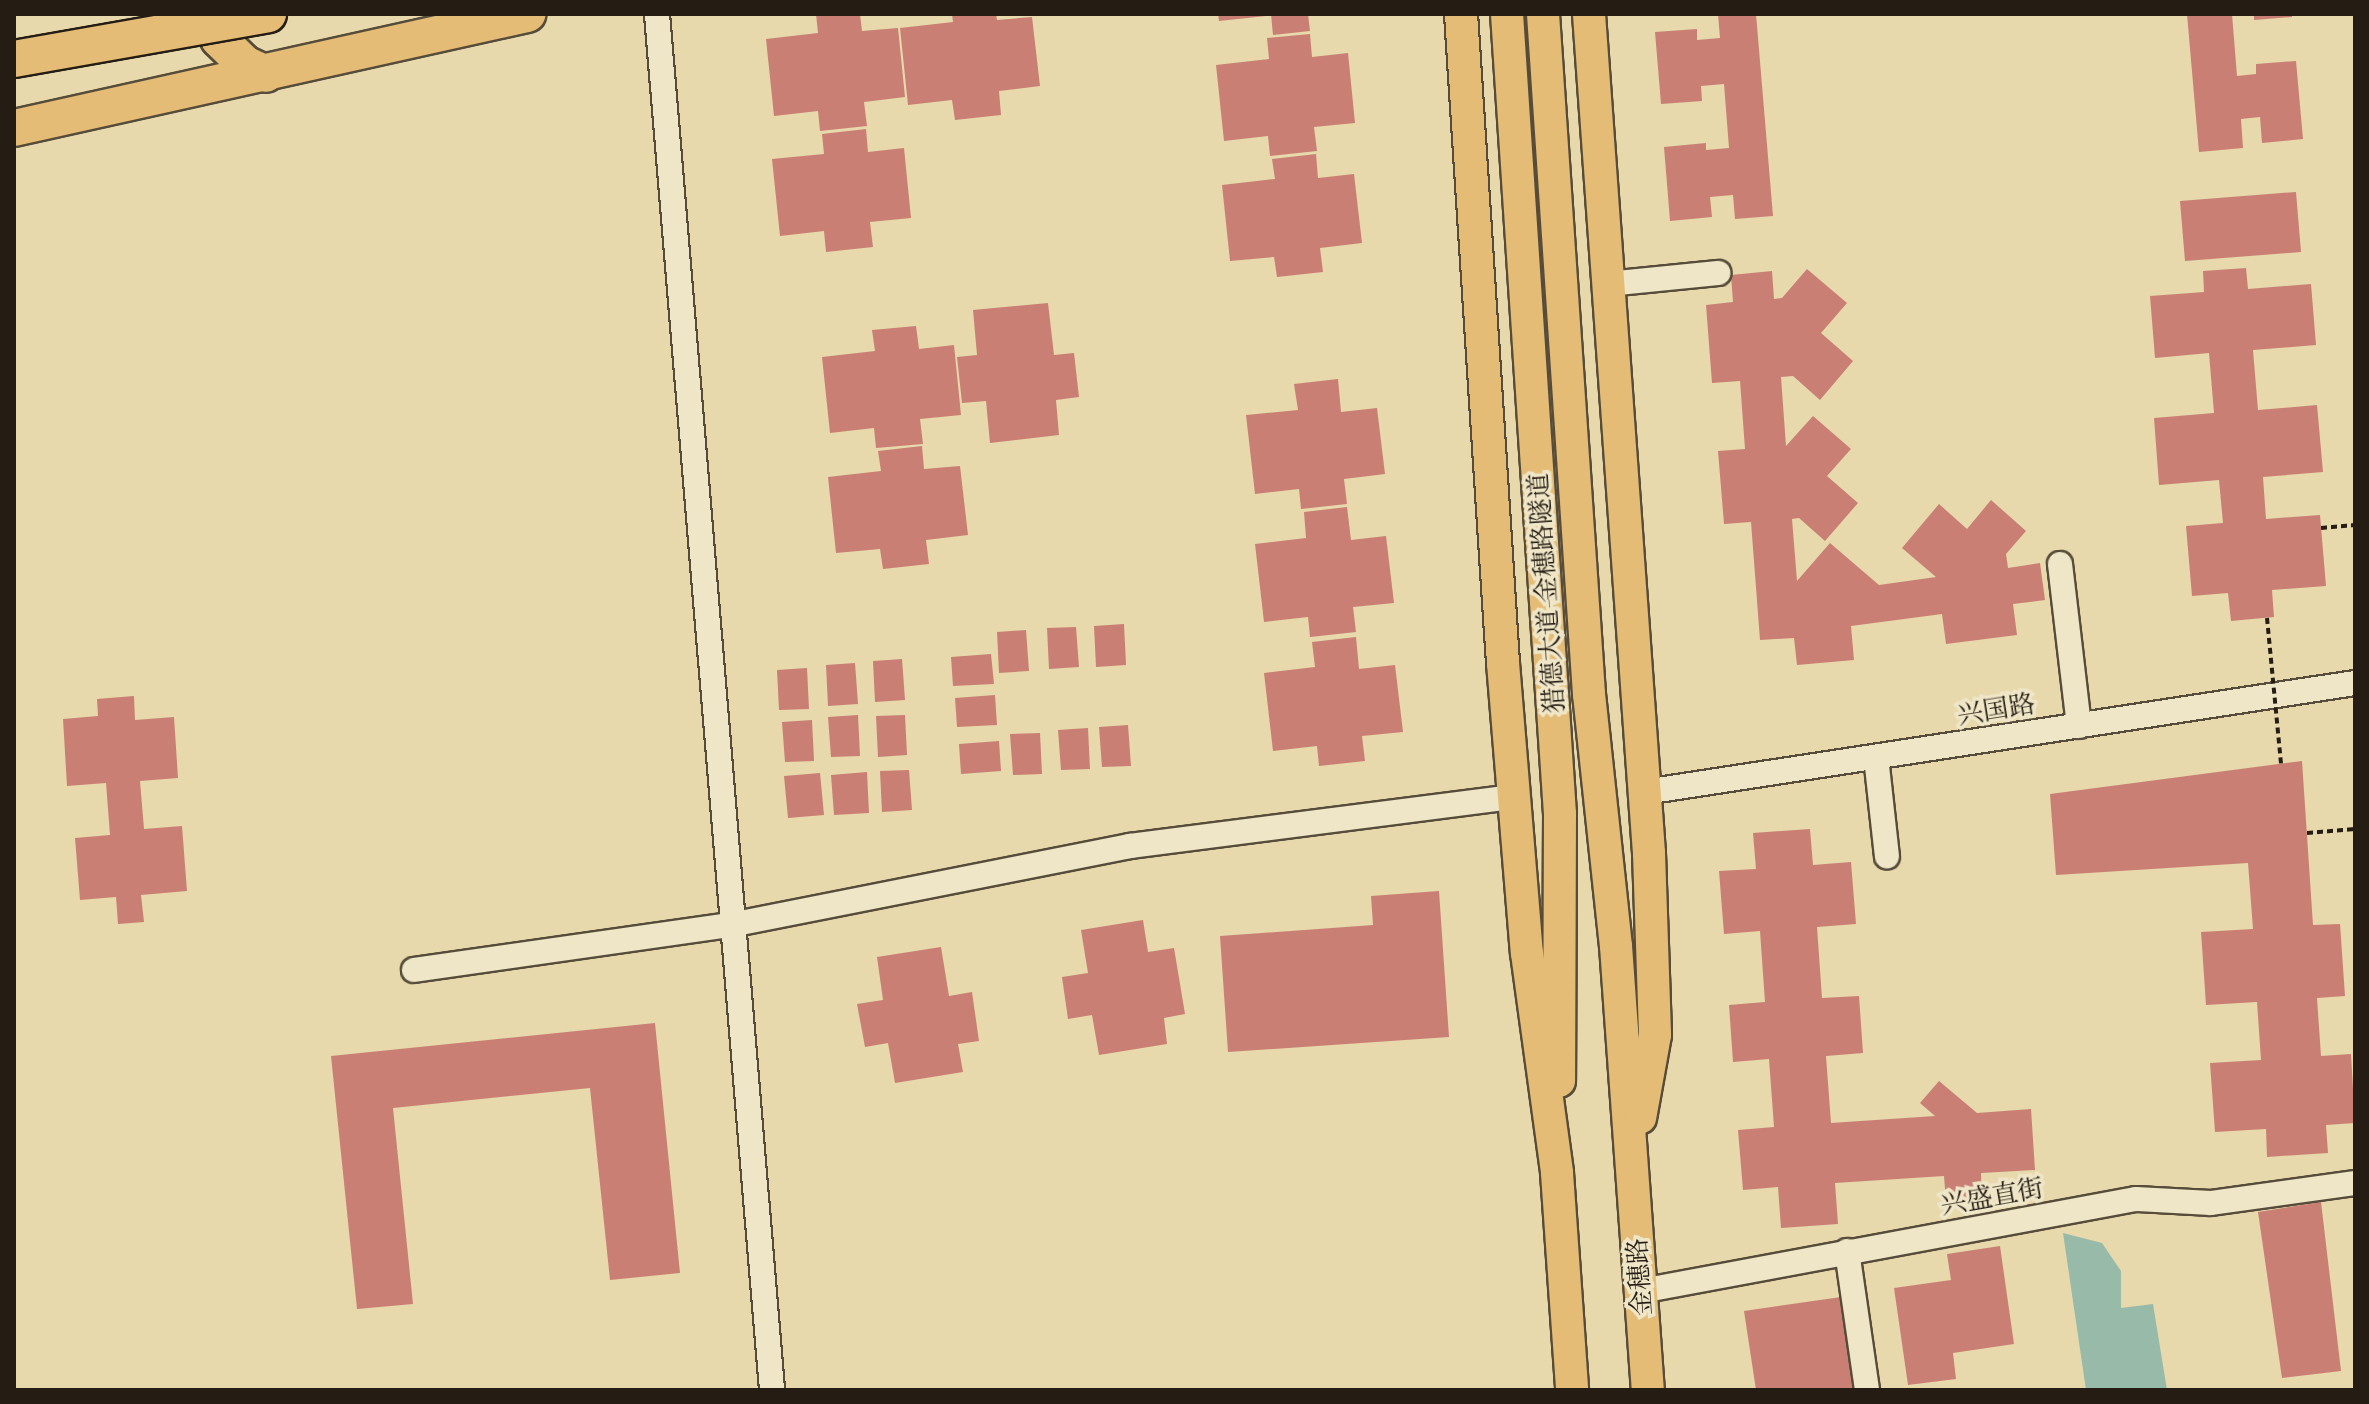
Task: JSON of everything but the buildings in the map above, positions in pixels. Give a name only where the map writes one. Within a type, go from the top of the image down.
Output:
[{"type":"highway","points":[[208,14],[233,54],[266,74]]},
{"type":"highway","points":[[14,59],[268,14]]},
{"type":"highway","points":[[14,128],[527,14]]},
{"type":"main road","points":[[1461,14],[1527,953],[1557,1173],[1572,1390]]},
{"type":"main road","name":"猎德大道-金穗路隧道","points":[[1507,14],[1560,814],[1557,1173]]},
{"type":"main road","name":"猎德大道-金穗路隧道","points":[[1543,14],[1589,694],[1616,946],[1632,1164]]},
{"type":"main road","points":[[1589,14],[1645,792],[1655,1035],[1632,1164]]},
{"type":"main road","name":"金穗路","points":[[1632,1164],[1648,1390]]},
{"type":"street","points":[[657,14],[772,1390]]},
{"type":"street","points":[[1607,284],[1718,273]]},
{"type":"street","points":[[2060,564],[2079,726]]},
{"type":"street","name":"兴国路","points":[[1645,792],[2355,683]]},
{"type":"street","points":[[1876,757],[1887,856]]},
{"type":"street","points":[[414,970],[731,925],[1130,846],[1515,797]]},
{"type":"street","name":"兴盛直街","points":[[1641,1291],[2136,1199],[2211,1203],[2355,1183]]},
{"type":"street","points":[[1847,1251],[1867,1390]]},
{"type":"path","points":[[2321,528],[2355,525]]},
{"type":"path","points":[[2267,618],[2281,763]]},
{"type":"path","points":[[2307,833],[2355,829]]},
{"type":"shaded area","points":[[2063,1233],[2102,1243],[2121,1271],[2121,1308],[2153,1304],[2167,1390],[2086,1390]]}]
